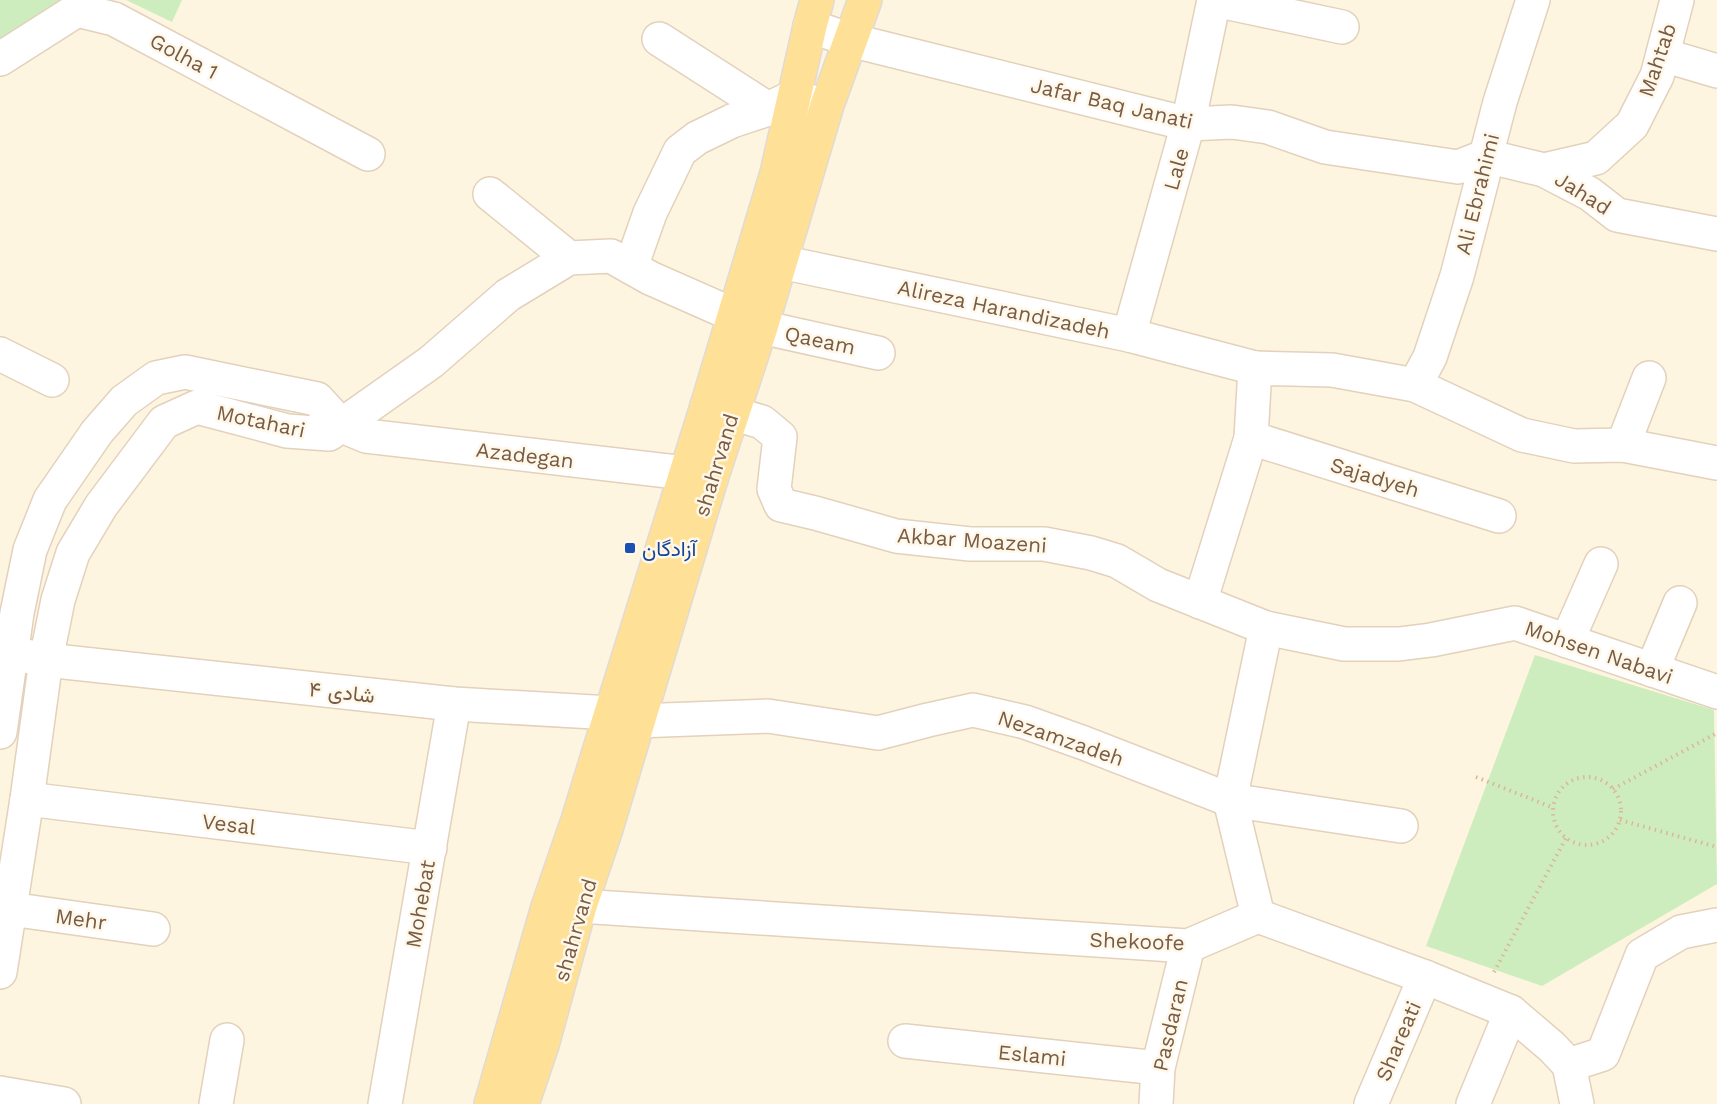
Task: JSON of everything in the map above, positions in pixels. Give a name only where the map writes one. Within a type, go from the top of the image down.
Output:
[{"type":"main road","name":"shahrvand","points":[[490,1104],[548,907],[578,820],[624,717],[767,258],[865,0]]},
{"type":"main road","name":"shahrvand","points":[[767,258],[777,173],[781,103],[814,13]]},
{"type":"main road","name":"shahrvand","points":[[522,1104],[542,1045],[580,906],[605,832],[624,717]]},
{"type":"street","points":[[1214,0],[1342,27]]},
{"type":"street","name":"Lale","points":[[1129,335],[1188,124],[1214,0]]},
{"type":"street","name":"Ali Ebrahimi","points":[[1415,385],[1430,357],[1457,276],[1500,102],[1533,0]]},
{"type":"street","name":"Mahtab","points":[[1544,170],[1596,158],[1632,125],[1657,76],[1677,0]]},
{"type":"street","name":"Golha 1","points":[[0,59],[77,10],[114,19],[368,154]]},
{"type":"street","name":"Jafar Baq Janati","points":[[814,13],[850,40],[1188,124],[1232,122],[1268,127],[1325,147],[1458,167],[1486,156]]},
{"type":"street","points":[[659,39],[781,103]]},
{"type":"street","points":[[1663,55],[1717,71]]},
{"type":"street","points":[[631,267],[650,213],[680,151],[697,138],[732,121],[781,103],[827,105]]},
{"type":"street","name":"Jahad","points":[[1486,156],[1544,170],[1590,194],[1617,215],[1717,234]]},
{"type":"street","points":[[342,426],[430,362],[508,295],[569,258],[490,194]]},
{"type":"street","name":"Qaeam","points":[[569,258],[611,256],[650,278],[748,321],[878,352]]},
{"type":"street","name":"Alireza Harandizadeh","points":[[767,258],[1129,335],[1256,368],[1332,370],[1415,385],[1522,435],[1574,446],[1623,445],[1717,463]]},
{"type":"street","points":[[0,354],[52,380]]},
{"type":"street","points":[[1200,602],[1251,438],[1256,368]]},
{"type":"street","name":"Motahari","points":[[0,732],[6,652],[30,550],[50,500],[97,432],[124,401],[156,378],[185,372],[317,399],[342,426],[329,434],[287,431],[197,407],[164,422],[101,506],[73,553],[58,600],[46,660],[0,972]]},
{"type":"street","points":[[1623,445],[1649,378]]},
{"type":"street","name":"Akbar Moazeni","points":[[719,410],[762,422],[780,436],[774,489],[781,506],[815,513],[896,536],[970,544],[1044,544],[1091,553],[1117,561],[1158,585],[1200,602]]},
{"type":"street","name":"Azadegan","points":[[342,426],[366,436],[698,476]]},
{"type":"street","name":"Sajadyeh","points":[[1251,438],[1498,516]]},
{"type":"street","points":[[1567,641],[1601,564]]},
{"type":"street","name":"Mohsen Nabavi","points":[[1200,602],[1266,628],[1344,644],[1399,644],[1515,623],[1717,692]]},
{"type":"street","points":[[1652,670],[1680,603]]},
{"type":"street","points":[[1266,628],[1230,800],[1258,916],[1425,977],[1511,1012],[1552,1047],[1569,1065],[1578,1104]]},
{"type":"street","name":"شادی ۴","points":[[6,652],[46,660],[454,704],[624,717]]},
{"type":"street","name":"Mohebat","points":[[385,1104],[454,704]]},
{"type":"street","name":"Nezamzadeh","points":[[624,717],[768,716],[878,733],[973,710],[1045,729],[1230,800],[1401,826]]},
{"type":"street","name":"Vesal","points":[[27,800],[430,848]]},
{"type":"street","name":"Shekoofe","points":[[548,907],[580,906],[1188,946],[1258,916]]},
{"type":"street","name":"Mehr","points":[[9,909],[153,928]]},
{"type":"street","points":[[1569,1065],[1603,1054],[1642,955],[1681,932],[1717,925]]},
{"type":"street","name":"Pasdaran","points":[[1156,1104],[1158,1068],[1188,946]]},
{"type":"street","name":"Shareati","points":[[1371,1104],[1425,977]]},
{"type":"street","points":[[1473,1104],[1511,1012]]},
{"type":"street","points":[[216,1104],[227,1040]]},
{"type":"street","name":"Eslami","points":[[905,1041],[1158,1068]]},
{"type":"street","points":[[0,1093],[64,1104]]},
{"type":"path","points":[[1613,789],[1717,733]]},
{"type":"path","points":[[1476,777],[1554,808]]},
{"type":"path","points":[[1584,777],[1605,782],[1613,789],[1622,809],[1616,830],[1608,838],[1587,845],[1566,838],[1554,819],[1556,797],[1563,787],[1584,777]]},
{"type":"path","points":[[1620,820],[1717,847]]},
{"type":"path","points":[[1479,1000],[1566,838]]},
{"type":"green space","points":[[0,0],[72,0],[0,41]]},
{"type":"green space","points":[[126,0],[182,0],[172,22]]},
{"type":"green space","points":[[1535,655],[1714,710],[1717,884],[1542,986],[1426,946]]},
{"type":"place","name":"آزادگان","points":[[630,548]]}]
